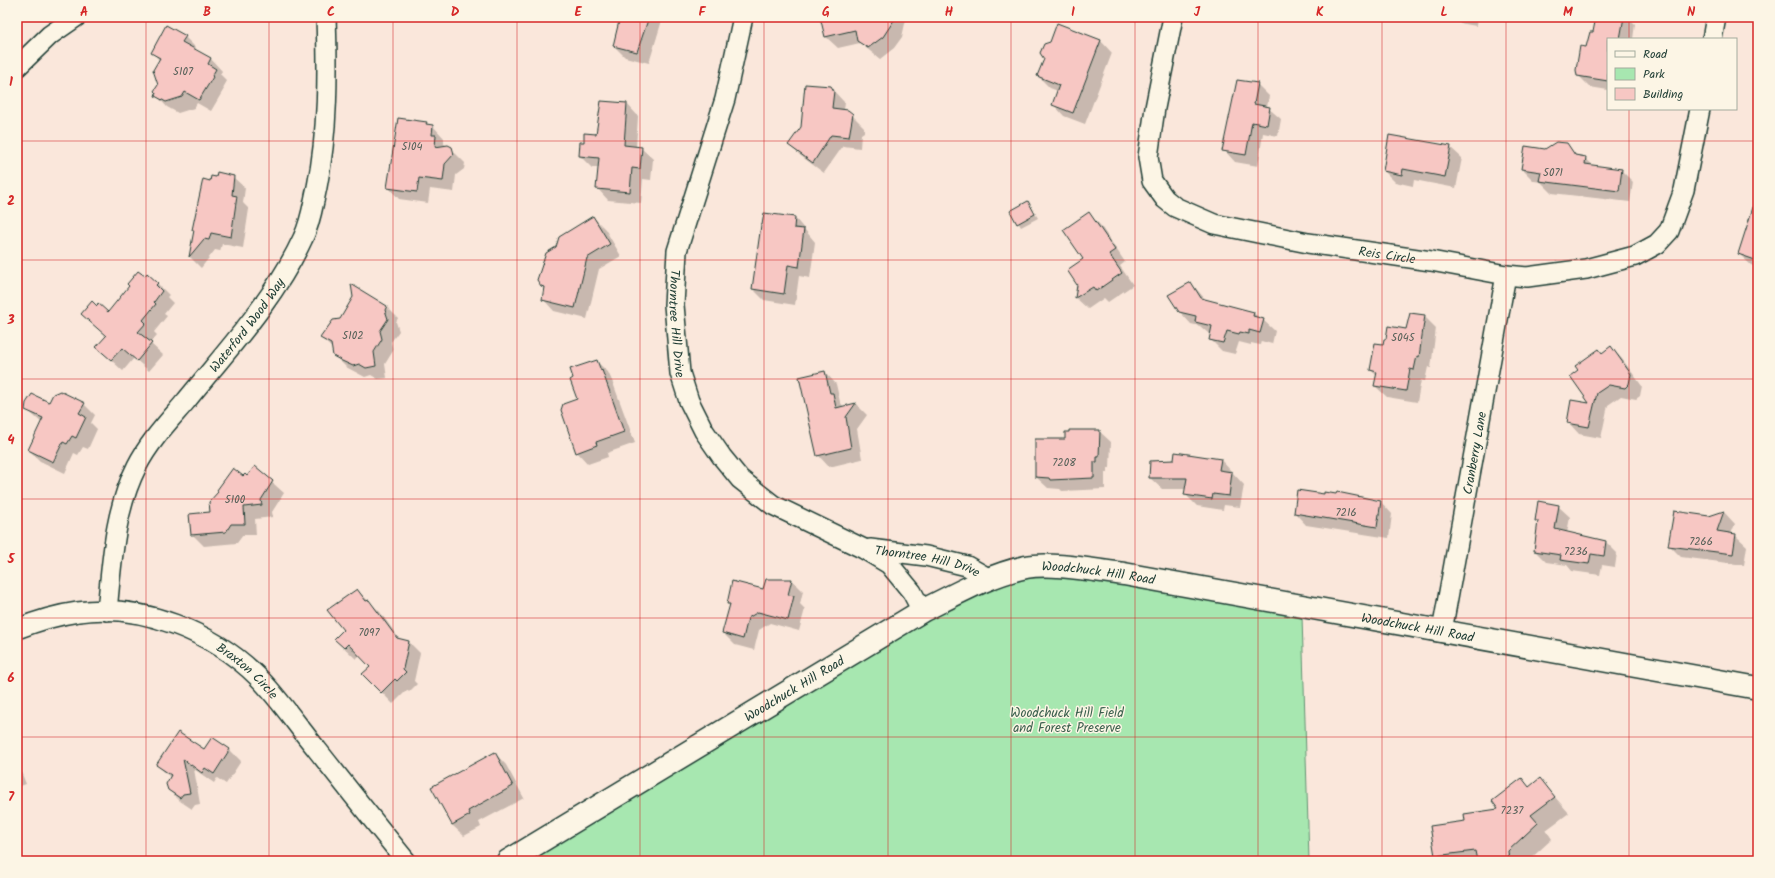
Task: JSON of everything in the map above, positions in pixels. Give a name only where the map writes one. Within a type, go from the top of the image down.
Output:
[{"type":"street","points":[[17,67],[50,34],[76,17]]},
{"type":"street","name":"Waterford Wood Way","points":[[107,611],[113,551],[123,501],[137,466],[160,432],[257,314],[273,292],[304,238],[312,211],[323,153],[328,75],[326,17]]},
{"type":"street","name":"Thorntree Hill Drive","points":[[743,17],[725,99],[678,251],[674,305],[680,373],[689,401],[704,431],[740,479],[773,505],[864,549],[889,564],[900,576],[922,611]]},
{"type":"street","name":"Reis Circle","points":[[1172,17],[1155,108],[1148,158],[1152,180],[1165,199],[1175,207],[1214,224],[1308,242],[1431,261],[1506,275],[1527,277],[1586,269],[1635,256],[1657,244],[1670,230],[1684,190],[1700,110]]},
{"type":"street","points":[[1712,38],[1716,17]]},
{"type":"street","name":"Cranberry Lane","points":[[1442,631],[1506,275]]},
{"type":"street","name":"Thorntree Hill Drive","points":[[864,549],[926,556],[945,560],[968,566],[988,578]]},
{"type":"street","name":"Woodchuck Hill Road","points":[[508,861],[922,611],[988,578],[1028,567],[1066,567],[1124,574],[1758,688]]},
{"type":"street","name":"Braxton Circle","points":[[17,629],[40,619],[79,611],[107,611],[142,615],[185,628],[223,649],[258,676],[406,861]]},
{"type":"green space","name":"Woodchuck Hill Field and Forest Preserve","points":[[1076,577],[1302,616],[1309,861],[526,861],[926,620],[993,587],[1028,578]]},
{"type":"building","points":[[620,17],[649,17],[637,52],[613,46]]},
{"type":"building","points":[[820,17],[896,17],[883,37],[868,48],[857,41],[855,30],[825,37]]},
{"type":"building","points":[[1596,17],[1624,17],[1620,38],[1607,38],[1607,81],[1577,76],[1576,70],[1580,46],[1586,47],[1590,32],[1593,32]]},
{"type":"building","points":[[1057,23],[1101,40],[1073,113],[1052,105],[1059,85],[1037,76],[1044,59],[1040,53],[1044,44],[1050,42]]},
{"type":"building","points":[[166,25],[186,36],[182,42],[211,58],[208,64],[216,69],[212,76],[213,77],[199,100],[185,92],[182,97],[166,102],[155,96],[156,93],[154,91],[158,85],[153,70],[160,58],[151,53]]},
{"type":"building","points":[[1237,80],[1258,83],[1254,104],[1270,107],[1267,125],[1252,122],[1246,155],[1222,151]]},
{"type":"building","points":[[805,84],[831,86],[834,91],[832,108],[848,110],[853,114],[849,137],[831,135],[813,163],[788,145],[801,127]]},
{"type":"building","points":[[601,101],[627,103],[624,145],[642,147],[640,169],[632,168],[630,192],[596,189],[599,158],[579,156],[580,142],[584,142],[584,133],[596,134]]},
{"type":"building","points":[[398,118],[427,122],[426,124],[433,125],[432,135],[436,135],[435,147],[448,145],[452,147],[454,154],[445,164],[443,181],[419,178],[417,192],[387,188]]},
{"type":"building","points":[[1389,135],[1451,146],[1445,177],[1403,169],[1402,175],[1383,171]]},
{"type":"building","points":[[1556,142],[1567,143],[1575,155],[1586,157],[1585,164],[1622,169],[1619,191],[1539,181],[1541,172],[1521,169],[1525,146],[1545,149]]},
{"type":"building","points":[[217,172],[234,176],[232,195],[237,196],[231,237],[211,233],[209,240],[204,239],[189,257],[194,230],[192,230],[203,179],[210,181],[211,176],[216,177]]},
{"type":"building","points":[[1028,201],[1035,214],[1017,224],[1010,211]]},
{"type":"building","points":[[1755,201],[1758,202],[1758,261],[1738,254]]},
{"type":"building","points":[[1089,212],[1115,250],[1109,254],[1122,273],[1096,291],[1093,287],[1075,298],[1077,285],[1067,270],[1083,259],[1063,230]]},
{"type":"building","points":[[764,213],[795,217],[794,228],[804,229],[799,267],[788,265],[784,294],[752,289]]},
{"type":"building","points":[[593,216],[610,244],[587,258],[575,308],[542,300],[544,287],[541,286],[537,280],[546,253],[556,247],[559,237]]},
{"type":"building","points":[[138,271],[145,276],[147,273],[158,283],[156,285],[162,291],[154,302],[156,304],[143,320],[146,323],[138,332],[152,343],[137,361],[122,348],[111,360],[96,347],[106,336],[81,314],[92,301],[97,306],[98,303],[108,312],[129,286],[127,284]]},
{"type":"building","points":[[1191,282],[1201,298],[1254,312],[1253,316],[1264,319],[1260,333],[1249,330],[1249,334],[1240,332],[1239,334],[1227,331],[1223,343],[1209,340],[1212,326],[1195,322],[1196,316],[1179,312],[1168,295]]},
{"type":"building","points":[[351,284],[387,306],[385,310],[388,319],[380,331],[382,339],[374,352],[376,366],[366,368],[359,364],[353,366],[342,361],[333,356],[331,344],[320,338],[333,320],[340,319],[353,297]]},
{"type":"building","points":[[1410,313],[1425,315],[1419,357],[1417,356],[1414,370],[1410,369],[1406,391],[1374,386],[1377,372],[1370,370],[1375,343],[1383,344],[1384,339],[1386,339],[1388,326],[1406,329]]},
{"type":"building","points":[[1611,346],[1631,374],[1629,384],[1625,388],[1609,385],[1597,393],[1589,427],[1567,423],[1571,400],[1589,403],[1570,376],[1578,370],[1575,366],[1599,349],[1602,353]]},
{"type":"building","points":[[597,360],[624,432],[596,442],[597,445],[576,453],[561,410],[563,404],[577,399],[570,380],[573,378],[570,369]]},
{"type":"building","points":[[825,371],[830,393],[833,393],[836,408],[856,403],[846,417],[851,448],[817,456],[799,377]]},
{"type":"building","points":[[60,391],[85,403],[79,413],[86,417],[76,438],[72,436],[67,444],[63,442],[53,462],[28,450],[43,418],[25,410],[26,403],[32,394],[49,402],[53,394]]},
{"type":"building","points":[[1069,430],[1100,430],[1099,457],[1097,457],[1097,462],[1094,462],[1094,478],[1050,480],[1049,478],[1035,477],[1035,439],[1065,439],[1065,432],[1069,432]]},
{"type":"building","points":[[1175,452],[1221,459],[1219,470],[1232,472],[1229,496],[1213,494],[1212,499],[1184,495],[1187,478],[1149,478],[1150,461],[1174,460]]},
{"type":"building","points":[[255,466],[273,481],[261,500],[262,505],[244,507],[245,524],[231,524],[226,532],[191,535],[189,514],[210,512],[209,502],[218,492],[217,490],[233,468],[243,476],[245,474],[247,476]]},
{"type":"building","points":[[1297,490],[1324,494],[1324,492],[1336,494],[1337,492],[1381,501],[1377,527],[1294,513]]},
{"type":"building","points":[[1538,501],[1559,505],[1555,529],[1606,541],[1604,556],[1591,554],[1589,564],[1560,560],[1561,555],[1534,551],[1538,521],[1535,521]]},
{"type":"building","points":[[1674,511],[1709,516],[1724,511],[1717,531],[1736,534],[1733,554],[1668,546]]},
{"type":"building","points":[[766,579],[792,579],[788,595],[794,596],[788,620],[758,612],[748,618],[743,639],[722,633],[730,604],[727,604],[732,581],[763,589]]},
{"type":"building","points":[[357,589],[366,601],[369,600],[397,638],[409,641],[403,669],[406,672],[397,681],[395,679],[381,693],[362,674],[370,667],[348,644],[344,648],[334,639],[343,630],[327,610]]},
{"type":"building","points":[[178,732],[204,749],[212,737],[230,749],[214,774],[205,768],[202,773],[183,759],[190,793],[183,794],[180,798],[168,790],[166,784],[171,775],[156,765]]},
{"type":"building","points":[[495,752],[513,786],[468,811],[470,815],[452,825],[431,787]]},
{"type":"building","points":[[1522,778],[1529,787],[1540,778],[1555,797],[1531,815],[1538,823],[1508,851],[1509,861],[1477,861],[1475,851],[1435,856],[1430,826],[1465,821],[1464,814],[1498,809],[1492,801]]}]
